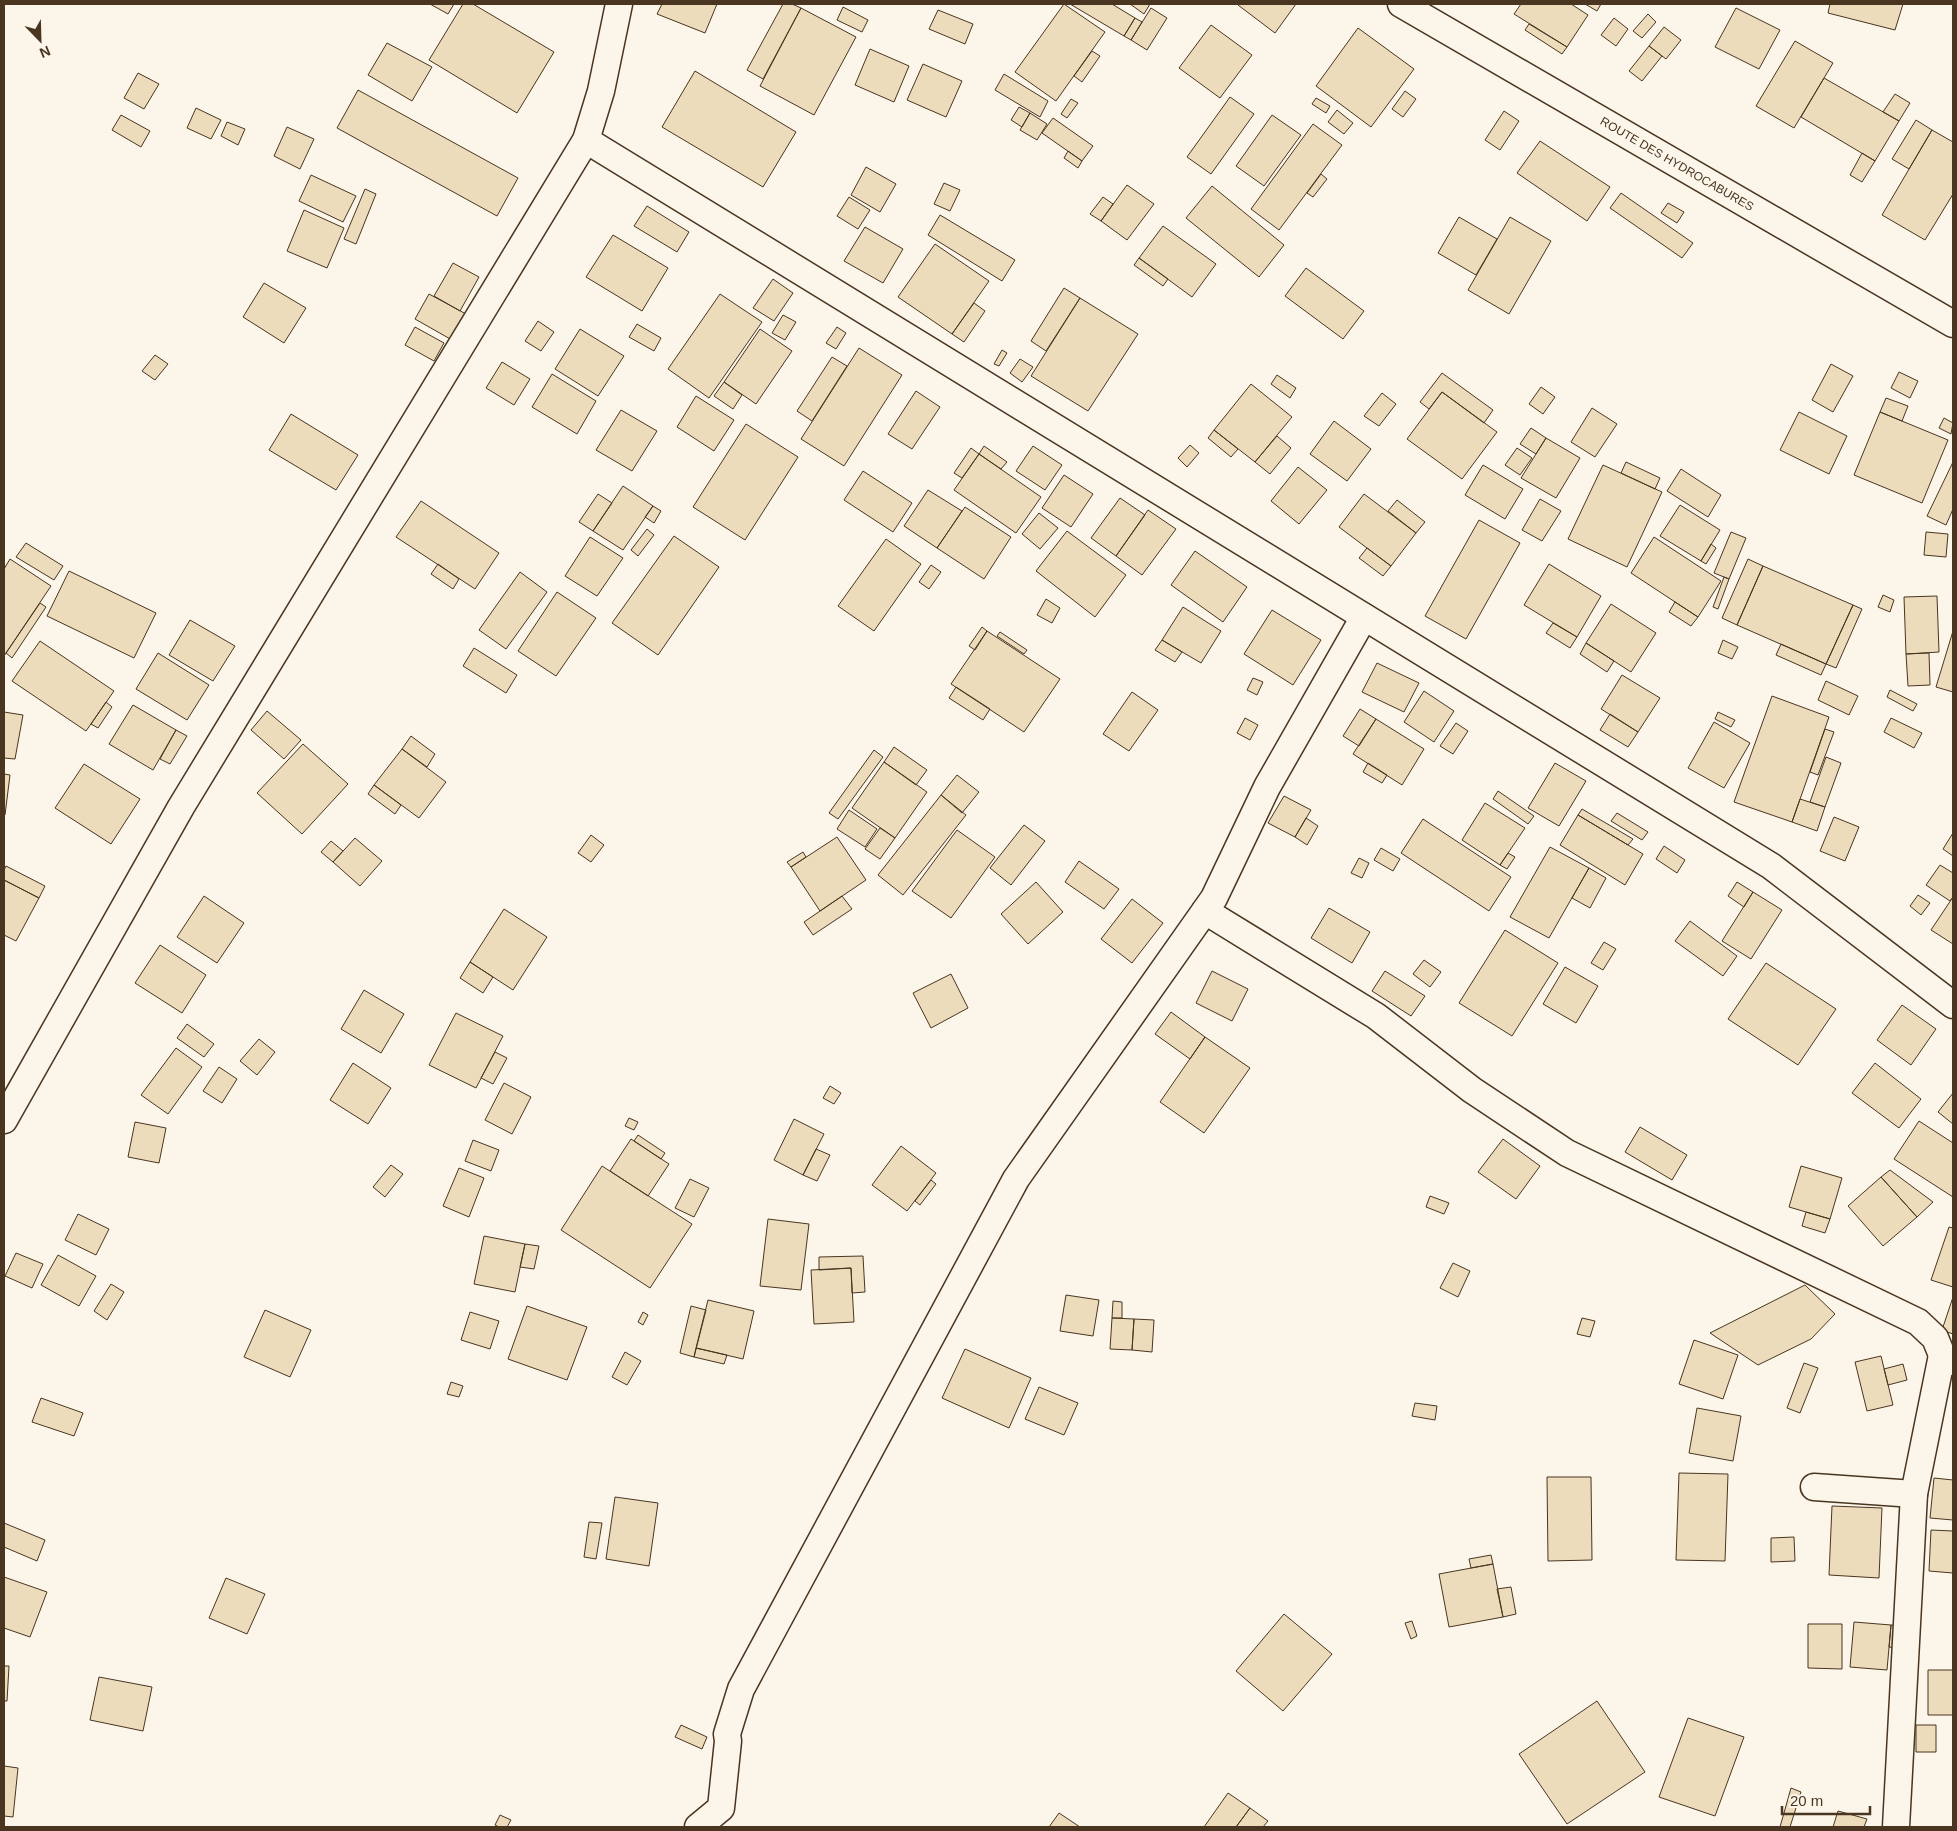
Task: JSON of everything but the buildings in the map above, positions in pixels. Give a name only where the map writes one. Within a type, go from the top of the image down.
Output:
[{"type":"street","points":[[4,1120],[181,807],[586,140],[601,91],[619,4]]},
{"type":"street","name":"ROUTE DES HYDROCABURES","points":[[1401,4],[1953,324]]},
{"type":"street","points":[[586,140],[1771,866],[1953,1005]]},
{"type":"street","points":[[698,1827],[721,1808],[728,1741],[727,1734],[741,1689],[1016,1179],[1214,898],[1267,787],[1364,617]]},
{"type":"street","points":[[1205,911],[1376,1016],[1472,1090],[1568,1153],[1918,1322],[1935,1338],[1948,1359],[1914,1494],[1896,1827]]},
{"type":"street","points":[[1814,1486],[1914,1494]]}]
